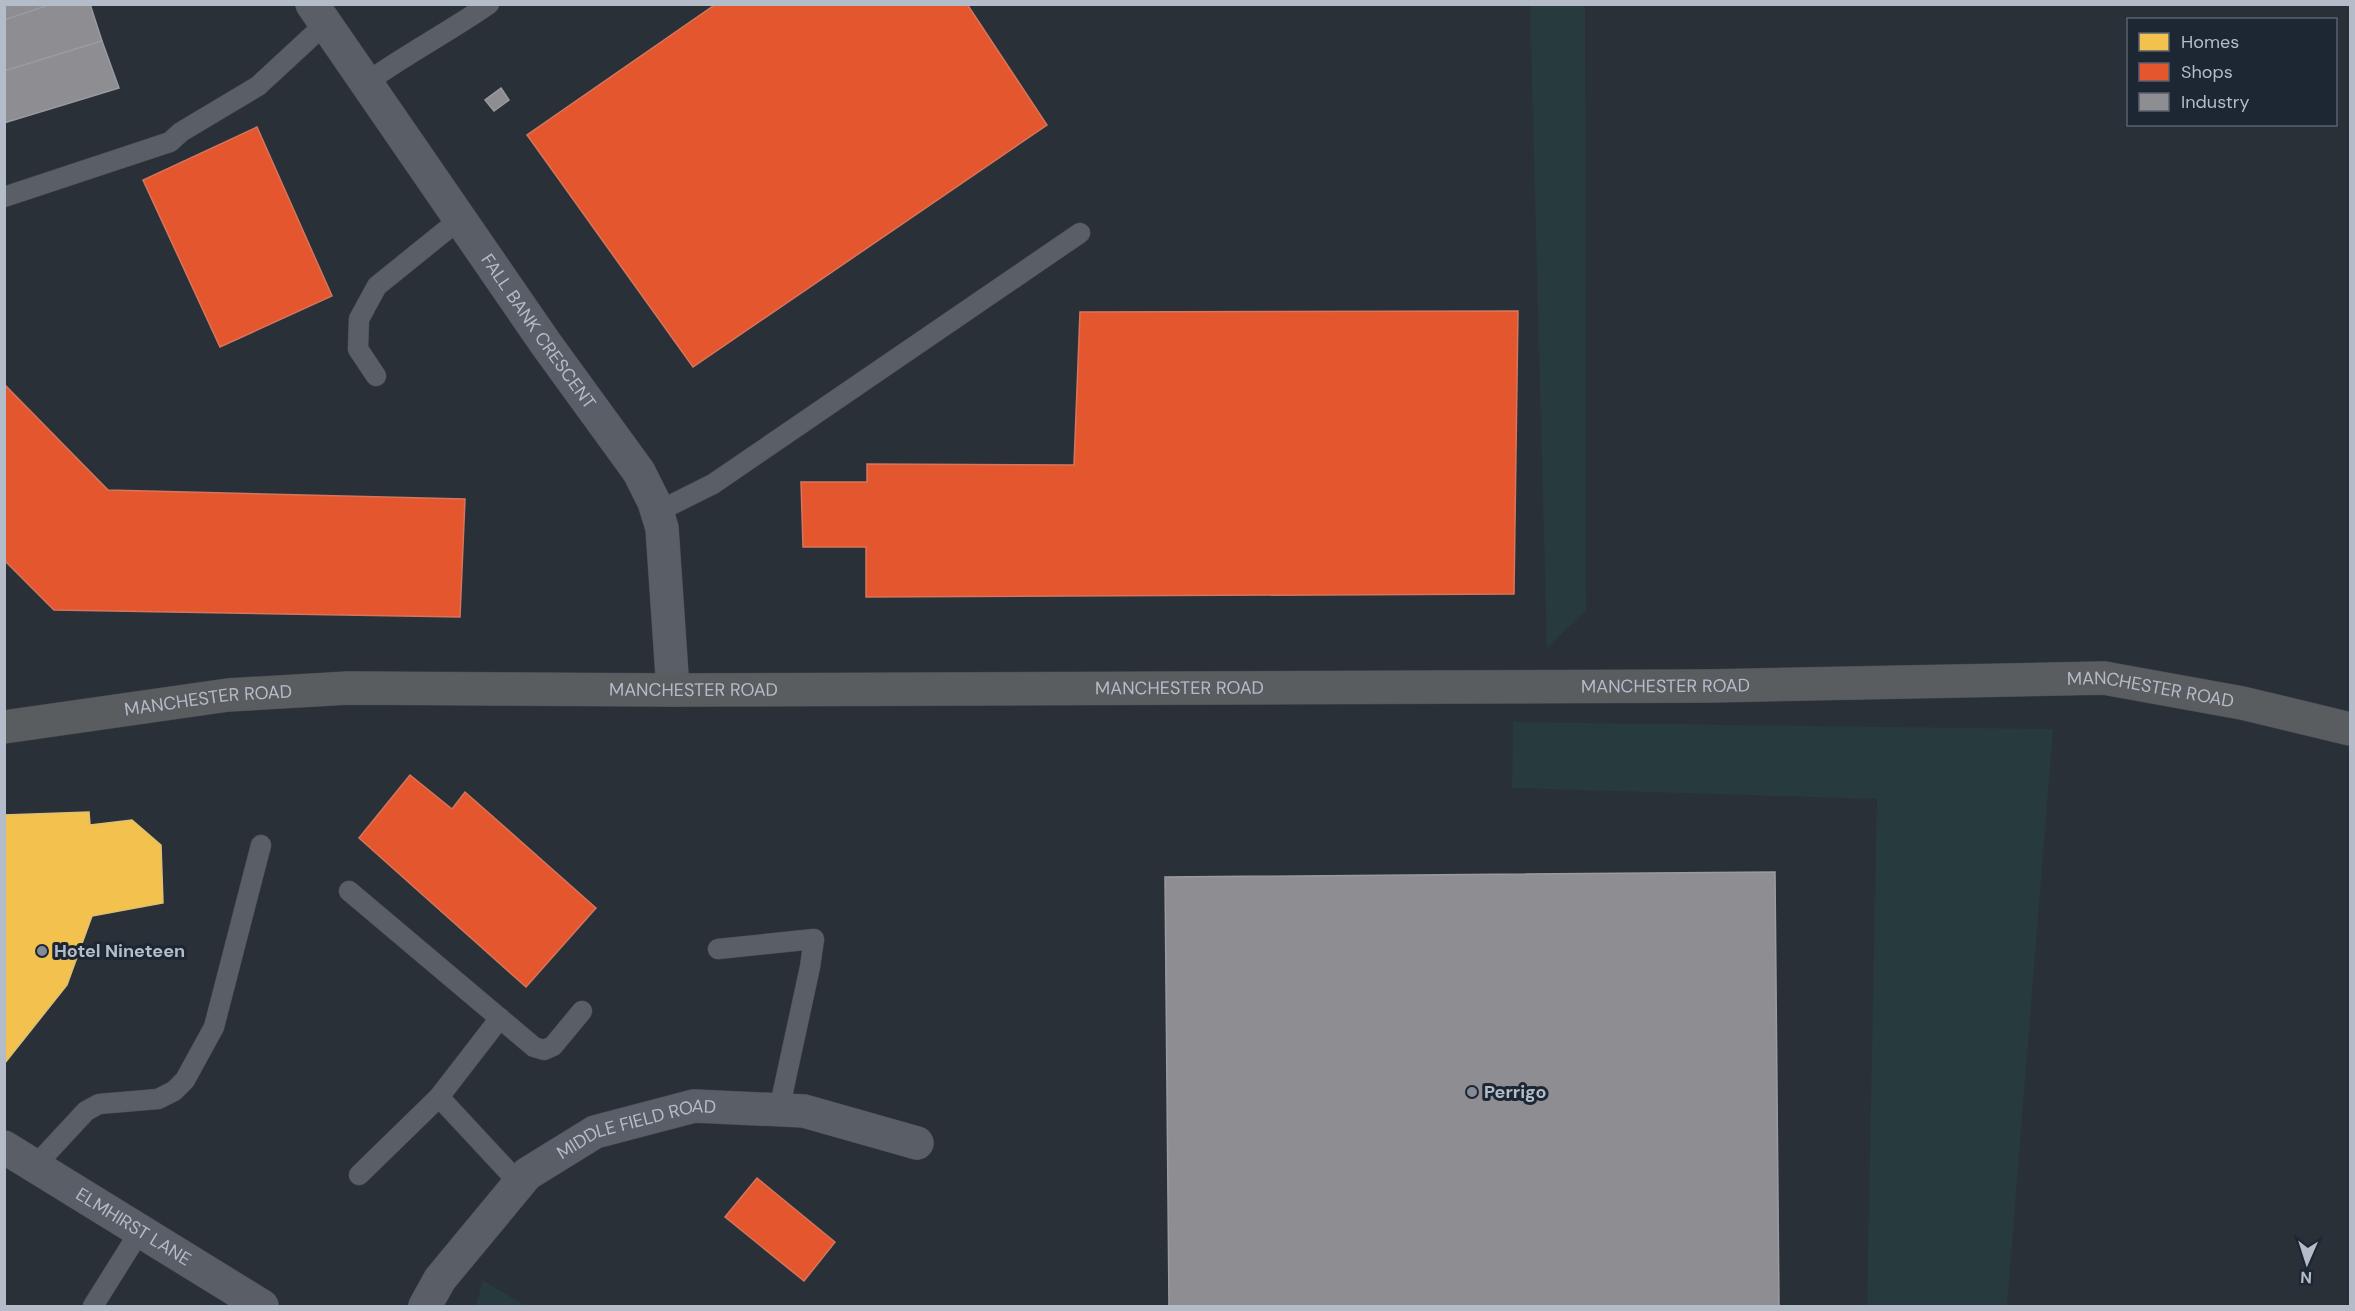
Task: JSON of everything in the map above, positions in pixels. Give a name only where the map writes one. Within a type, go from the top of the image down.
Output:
[{"type":"highway","name":"MANCHESTER ROAD","points":[[4,727],[228,695],[348,688],[673,690],[1709,686],[2104,678],[2242,703],[2350,729]]},
{"type":"street","name":"FALL BANK CRESCENT","points":[[319,14],[546,344],[639,472],[662,528],[673,690]]},
{"type":"street","name":"MIDDLE FIELD ROAD","points":[[425,1306],[440,1279],[527,1174],[596,1132],[694,1106],[804,1111],[917,1143]]},
{"type":"street","name":"ELMHIRST LANE","points":[[4,1147],[262,1306]]},
{"type":"lane","points":[[366,83],[402,56],[461,24],[489,4]]},
{"type":"lane","points":[[4,197],[170,142],[181,132],[258,86],[319,14]]},
{"type":"lane","points":[[376,376],[358,349],[359,319],[377,286],[460,219]]},
{"type":"lane","points":[[657,512],[712,484],[1080,233]]},
{"type":"lane","points":[[35,1166],[86,1112],[99,1104],[158,1099],[174,1091],[185,1080],[214,1027],[261,845]]},
{"type":"lane","points":[[349,891],[534,1047],[544,1050],[553,1046],[582,1011]]},
{"type":"lane","points":[[718,949],[814,939],[810,968],[779,1110]]},
{"type":"lane","points":[[359,1175],[438,1097],[500,1018]]},
{"type":"lane","points":[[438,1097],[519,1183]]},
{"type":"lane","points":[[93,1306],[140,1231]]},
{"type":"green space","points":[[1530,5],[1585,5],[1586,610],[1547,648]]},
{"type":"green space","points":[[1513,722],[2053,729],[2007,1306],[1867,1306],[1877,799],[1512,788]]},
{"type":"green space","points":[[483,1280],[525,1306],[476,1306]]},
{"type":"building: Homes","name":"Hotel Nineteen","points":[[89,812],[90,825],[132,820],[161,845],[163,903],[92,916],[67,985],[4,1064],[4,815]]},
{"type":"building: Shops","points":[[716,4],[967,4],[1047,125],[693,367],[527,135]]},
{"type":"building: Shops","points":[[257,127],[332,296],[220,347],[143,180]]},
{"type":"building: Shops","points":[[1518,311],[1514,594],[866,597],[866,547],[803,547],[801,482],[867,482],[867,464],[1074,465],[1080,312]]},
{"type":"building: Shops","points":[[4,384],[108,490],[465,499],[460,617],[54,610],[4,560]]},
{"type":"building: Shops","points":[[410,775],[452,809],[465,792],[596,908],[526,987],[359,838]]},
{"type":"building: Shops","points":[[757,1178],[835,1242],[804,1281],[725,1217]]},
{"type":"building: Industry","points":[[4,4],[52,4],[4,20]]},
{"type":"building: Industry","points":[[52,4],[90,4],[102,41],[4,71],[4,20]]},
{"type":"building: Industry","points":[[102,41],[119,88],[4,123],[4,71]]},
{"type":"building: Industry","points":[[501,88],[509,100],[494,111],[485,100]]},
{"type":"building: Industry","name":"Perrigo","points":[[1775,872],[1779,1306],[1169,1306],[1165,877]]},
{"type":"place","name":"Hotel Nineteen","points":[[42,951]]},
{"type":"place","name":"Perrigo","points":[[1472,1092]]}]
